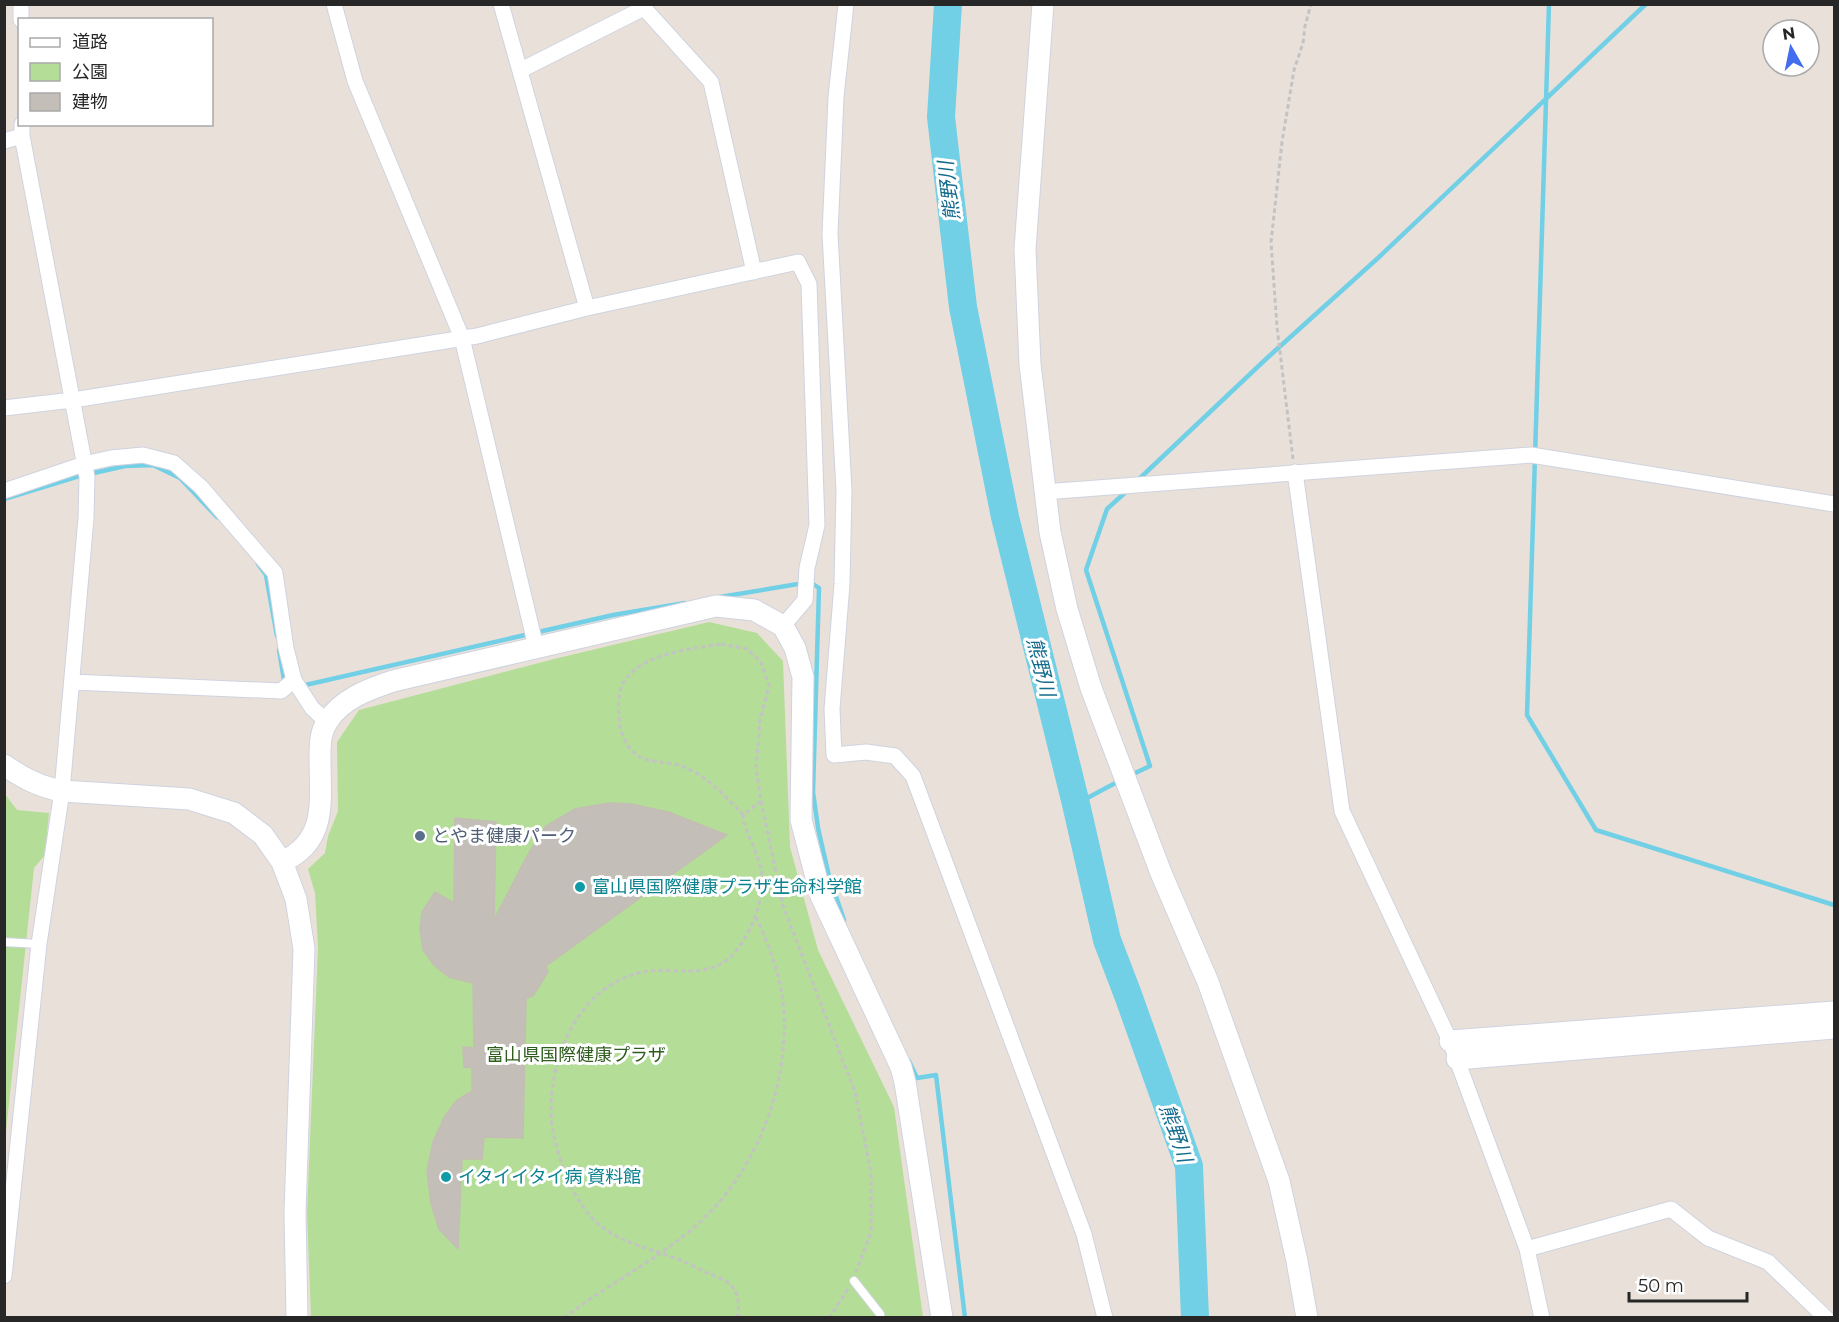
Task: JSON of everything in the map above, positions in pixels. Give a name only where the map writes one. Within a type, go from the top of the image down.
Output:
[{"type":"street","points":[[334,4],[355,81],[462,338],[536,647]]},
{"type":"street","points":[[501,4],[587,308]]},
{"type":"street","points":[[846,4],[836,97],[830,234],[844,490],[842,584],[832,710],[834,755],[866,752],[895,756],[913,776],[1084,1234],[1105,1317]]},
{"type":"street","points":[[1043,4],[1025,249],[1030,364],[1050,532],[1067,609],[1091,688],[1161,873],[1208,982],[1279,1181],[1307,1317]]},
{"type":"street","points":[[521,70],[642,6],[711,82],[754,272]]},
{"type":"street","points":[[4,141],[22,130],[86,469],[72,682],[62,791],[39,944],[7,1209],[4,1276]]},
{"type":"street","points":[[4,408],[73,400],[462,338],[798,262],[809,284],[818,525],[807,568],[805,600],[783,626]]},
{"type":"street","points":[[4,491],[143,455],[174,463],[201,487],[274,573],[286,648],[294,680],[312,708],[327,722]]},
{"type":"street","points":[[1044,492],[1531,455],[1834,504]]},
{"type":"street","points":[[1295,472],[1342,811],[1454,1050],[1527,1249],[1542,1317]]},
{"type":"street","points":[[282,862],[304,849],[317,827],[320,802],[321,736],[327,722],[347,701],[382,684],[716,606],[754,610],[783,626],[795,648],[803,677],[801,820],[821,896],[901,1067],[942,1317]]},
{"type":"street","points":[[72,682],[281,692],[294,680]]},
{"type":"street","points":[[4,765],[27,780],[43,787],[62,791],[189,799],[234,813],[264,835],[282,862],[296,899],[304,949],[295,1212],[297,1317]]},
{"type":"street","points":[[1454,1050],[1834,1012]]},
{"type":"street","points":[[1454,1050],[1834,1028]]},
{"type":"street","points":[[1527,1249],[1671,1209],[1708,1238],[1768,1262],[1827,1317]]},
{"type":"lane","points":[[4,942],[39,944]]},
{"type":"lane","points":[[854,1281],[881,1317]]},
{"type":"path","points":[[1295,472],[1276,327],[1271,242],[1282,142],[1294,70],[1303,43],[1311,4]]},
{"type":"path","points":[[737,1317],[739,1298],[730,1284],[675,1258],[626,1242],[600,1226],[572,1191],[556,1146],[551,1110],[554,1076],[566,1036],[585,1005],[610,985],[638,973],[668,970],[694,971],[719,965],[738,948],[756,917],[762,879],[755,846],[744,826],[743,815],[714,784],[680,766],[638,756],[626,744],[619,725],[618,701],[624,681],[638,666],[678,651],[721,644],[747,649],[762,662],[769,686],[760,720],[756,770],[761,801],[783,906],[855,1092],[871,1173],[871,1232],[854,1281],[829,1317]]},
{"type":"path","points":[[743,815],[761,801]]},
{"type":"path","points":[[564,1317],[591,1297],[661,1253],[693,1228],[712,1210],[738,1176],[763,1132],[775,1094],[783,1055],[784,1013],[777,971],[756,917]]},
{"type":"green space","name":"富山県国際健康プラザ","points":[[709,622],[757,633],[783,661],[790,847],[818,950],[894,1107],[923,1317],[311,1317],[307,1213],[318,947],[315,893],[308,869],[325,853],[328,836],[338,811],[337,742],[359,710],[554,659]]},
{"type":"green space","points":[[5,794],[17,810],[49,813],[45,855],[34,868],[5,1141]]},
{"type":"building","points":[[609,803],[631,804],[668,812],[727,835],[546,966],[548,972],[533,996],[526,998],[523,1138],[484,1137],[482,1159],[462,1159],[458,1249],[439,1229],[431,1203],[427,1171],[433,1142],[445,1116],[457,1100],[472,1091],[472,1068],[464,1067],[463,1047],[474,1048],[473,983],[449,977],[434,965],[423,950],[420,929],[422,912],[435,892],[454,903],[455,818],[496,822],[494,920],[527,856],[546,826],[575,809]]},
{"type":"waterway","name":"熊野川","points":[[948,4],[941,117],[963,307],[1005,517],[1107,940],[1189,1166],[1195,1318]]},
{"type":"waterway","points":[[1549,4],[1527,715],[1596,830],[1834,905]]},
{"type":"waterway","points":[[1138,480],[1266,359],[1378,258],[1646,4]]},
{"type":"waterway","points":[[4,499],[76,477],[125,466],[153,465],[180,478],[217,517]]},
{"type":"waterway","points":[[1128,490],[1107,509],[1086,570],[1150,766],[1131,775]]},
{"type":"waterway","points":[[258,564],[266,575],[277,636]]},
{"type":"waterway","points":[[720,597],[810,582],[819,588],[813,792],[818,828],[829,876],[844,920]]},
{"type":"waterway","points":[[301,686],[613,615],[685,603]]},
{"type":"waterway","points":[[279,650],[284,680],[287,681]]},
{"type":"waterway","points":[[1076,804],[1121,780]]},
{"type":"waterway","points":[[909,1061],[917,1078],[936,1075],[965,1318]]},
{"type":"place","name":"とやま健康パーク","points":[[420,836]]},
{"type":"place","name":"富山県国際健康プラザ生命科学館","points":[[580,887]]},
{"type":"place","name":"イタイイタイ病 資料館","points":[[446,1177]]}]
